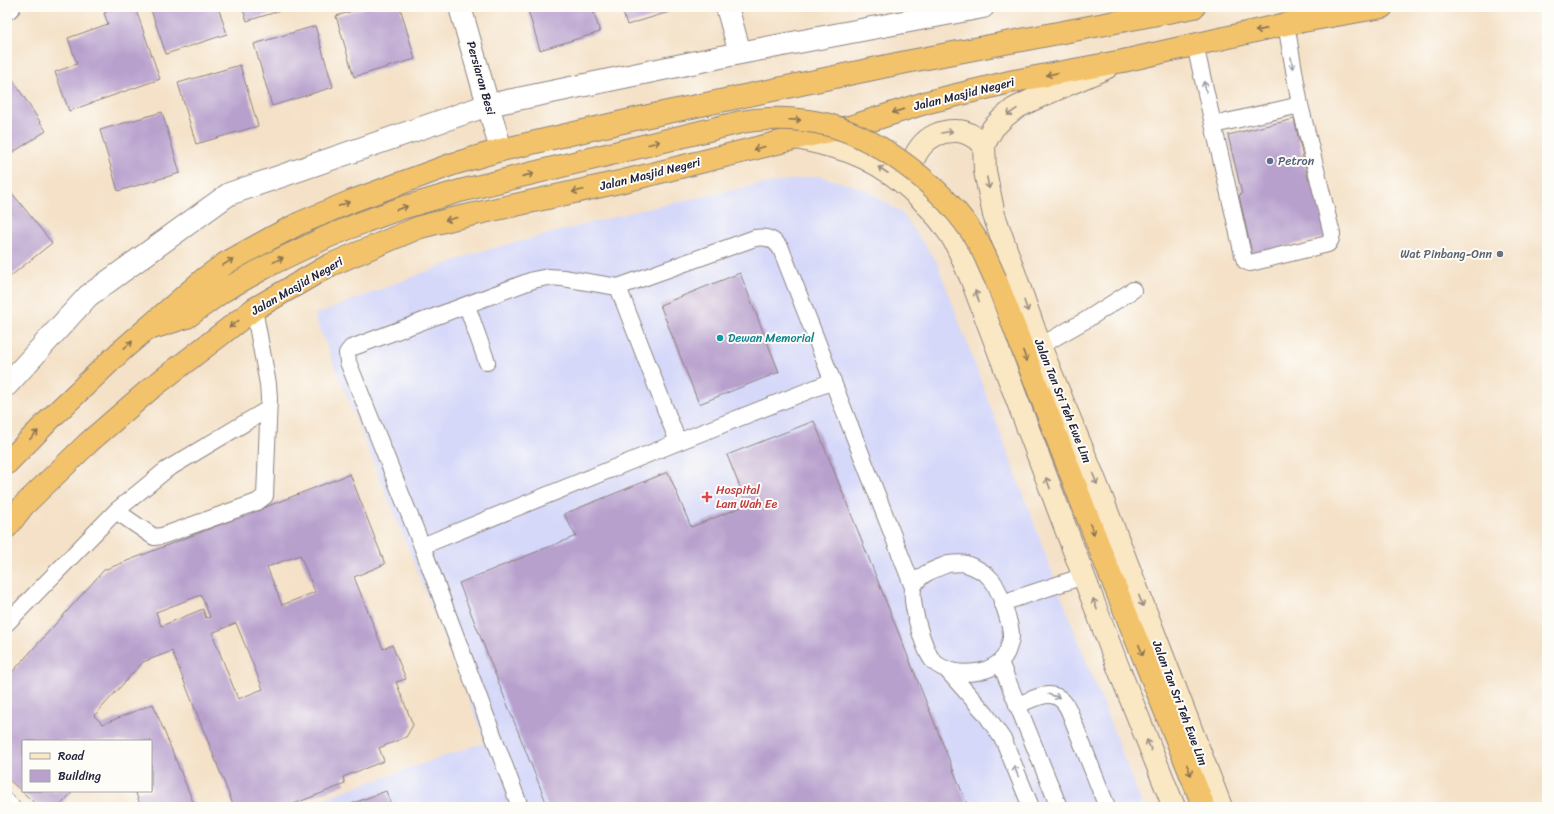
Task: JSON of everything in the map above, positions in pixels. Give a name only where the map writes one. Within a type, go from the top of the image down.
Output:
[{"type":"highway","points":[[7,463],[54,414],[120,351],[226,263],[300,223],[352,201],[453,164],[501,150],[644,117],[906,62],[1194,7]]},
{"type":"highway","name":"Jalan Masjid Negeri","points":[[7,527],[24,505],[88,444],[143,395],[254,309],[330,265],[420,227],[624,181],[796,138],[853,126],[928,102],[1014,81],[1195,45],[1286,24],[1382,7]]},
{"type":"highway","points":[[146,330],[187,317],[223,291],[273,263],[327,237],[402,208],[460,191],[741,122],[762,119],[805,121],[829,125],[850,132],[908,167],[943,196],[976,239],[996,280],[1103,557],[1204,807]]},
{"type":"main road","points":[[914,193],[910,178],[912,163],[918,149],[929,138],[942,132],[957,130],[972,135],[984,144],[993,128],[1014,109],[1123,60]]},
{"type":"main road","points":[[796,138],[850,152],[870,161],[896,178],[914,193],[931,209],[951,235],[971,278],[1118,667],[1174,807]]},
{"type":"main road","name":"Jalan Tan Sri Teh Ewe Lim","points":[[984,144],[986,171],[994,215],[1040,346],[1096,482],[1221,807]]},
{"type":"street","name":"Persiaran Besi","points":[[460,7],[501,150]]},
{"type":"street","points":[[728,7],[740,52]]},
{"type":"street","points":[[7,385],[88,296],[229,194],[488,105],[740,52],[983,7]]},
{"type":"lane","points":[[1195,45],[1243,255],[1245,261],[1250,263],[1328,244],[1332,239],[1300,105],[1286,24]]},
{"type":"lane","points":[[1214,125],[1300,105]]},
{"type":"lane","points":[[520,807],[422,546],[348,362],[348,353],[351,348],[358,344],[467,306],[533,280],[548,277],[563,278],[618,287],[755,238],[770,238],[777,243],[781,249],[913,587],[913,611],[933,661],[945,668],[962,673],[980,672],[992,668],[1006,656],[1011,637],[1009,622],[993,581],[985,574],[965,564],[948,564],[921,576],[913,587]]},
{"type":"lane","points":[[618,287],[678,442]]},
{"type":"lane","points":[[1040,346],[1086,320],[1133,290]]},
{"type":"lane","points":[[467,306],[487,362]]},
{"type":"lane","points":[[116,511],[154,536],[162,536],[257,502],[265,496],[268,384],[254,309]]},
{"type":"lane","points":[[422,546],[833,381]]},
{"type":"lane","points":[[7,623],[116,511],[166,470],[268,409]]},
{"type":"lane","points":[[1002,603],[1084,576]]},
{"type":"lane","points":[[1000,662],[1059,807]]},
{"type":"lane","points":[[945,668],[985,712],[1004,741],[1031,807]]},
{"type":"lane","points":[[1017,705],[1049,694],[1057,696],[1063,700],[1070,713],[1107,807]]},
{"type":"lane","points":[[7,802],[12,807]]},
{"type":"shaded area","name":"Hospital Lam Wah Ee","points":[[818,176],[865,189],[902,213],[937,262],[1057,585],[1143,807],[297,807],[486,742],[314,315],[475,253],[637,211],[751,186]]},
{"type":"building","points":[[122,7],[135,7],[160,79],[69,111],[55,72],[77,64],[68,38],[108,24],[104,13]]},
{"type":"building","points":[[150,7],[218,7],[227,34],[166,54]]},
{"type":"building","points":[[242,7],[292,7],[247,21]]},
{"type":"building","points":[[366,7],[400,7],[415,59],[354,77],[336,16]]},
{"type":"building","points":[[527,7],[592,7],[600,32],[540,50]]},
{"type":"building","points":[[621,7],[685,7],[627,25]]},
{"type":"building","points":[[315,26],[333,87],[272,106],[254,44]]},
{"type":"building","points":[[240,65],[258,126],[196,144],[178,83]]},
{"type":"building","points":[[11,77],[46,131],[7,156],[7,80]]},
{"type":"building","points":[[162,112],[180,173],[118,191],[100,130]]},
{"type":"building","points":[[1294,119],[1308,179],[1313,178],[1327,237],[1252,254],[1239,195],[1242,194],[1228,135]]},
{"type":"building","points":[[12,193],[52,243],[7,279],[7,197]]},
{"type":"building","name":"Dewan Memorial","points":[[740,273],[779,372],[699,404],[660,305]]},
{"type":"building","points":[[814,421],[968,807],[548,807],[459,583],[576,536],[564,514],[668,472],[691,527],[747,505],[727,455]]},
{"type":"building","points":[[350,474],[385,564],[354,577],[383,649],[392,645],[406,679],[396,682],[413,725],[406,737],[379,748],[384,761],[343,777],[345,784],[286,807],[234,807],[172,651],[143,662],[94,716],[103,724],[153,704],[195,807],[141,807],[135,792],[152,792],[152,740],[22,740],[22,792],[7,778],[7,678],[104,570]],"holes":[[[300,555],[315,592],[282,605],[267,567]],[[201,595],[210,617],[206,618],[203,609],[161,626],[156,612]],[[236,623],[263,689],[238,699],[212,633]]]},
{"type":"building","points":[[386,791],[392,807],[343,807]]},
{"type":"building","points":[[22,792],[72,792],[59,807],[39,807]]},
{"type":"place","name":"Petron","points":[[1270,161]]},
{"type":"place","name":"Wat Pinbang-Onn","points":[[1500,254]]},
{"type":"place","name":"Dewan Memorial","points":[[720,338]]},
{"type":"place","name":"Hospital Lam Wah Ee","points":[[707,497]]}]
